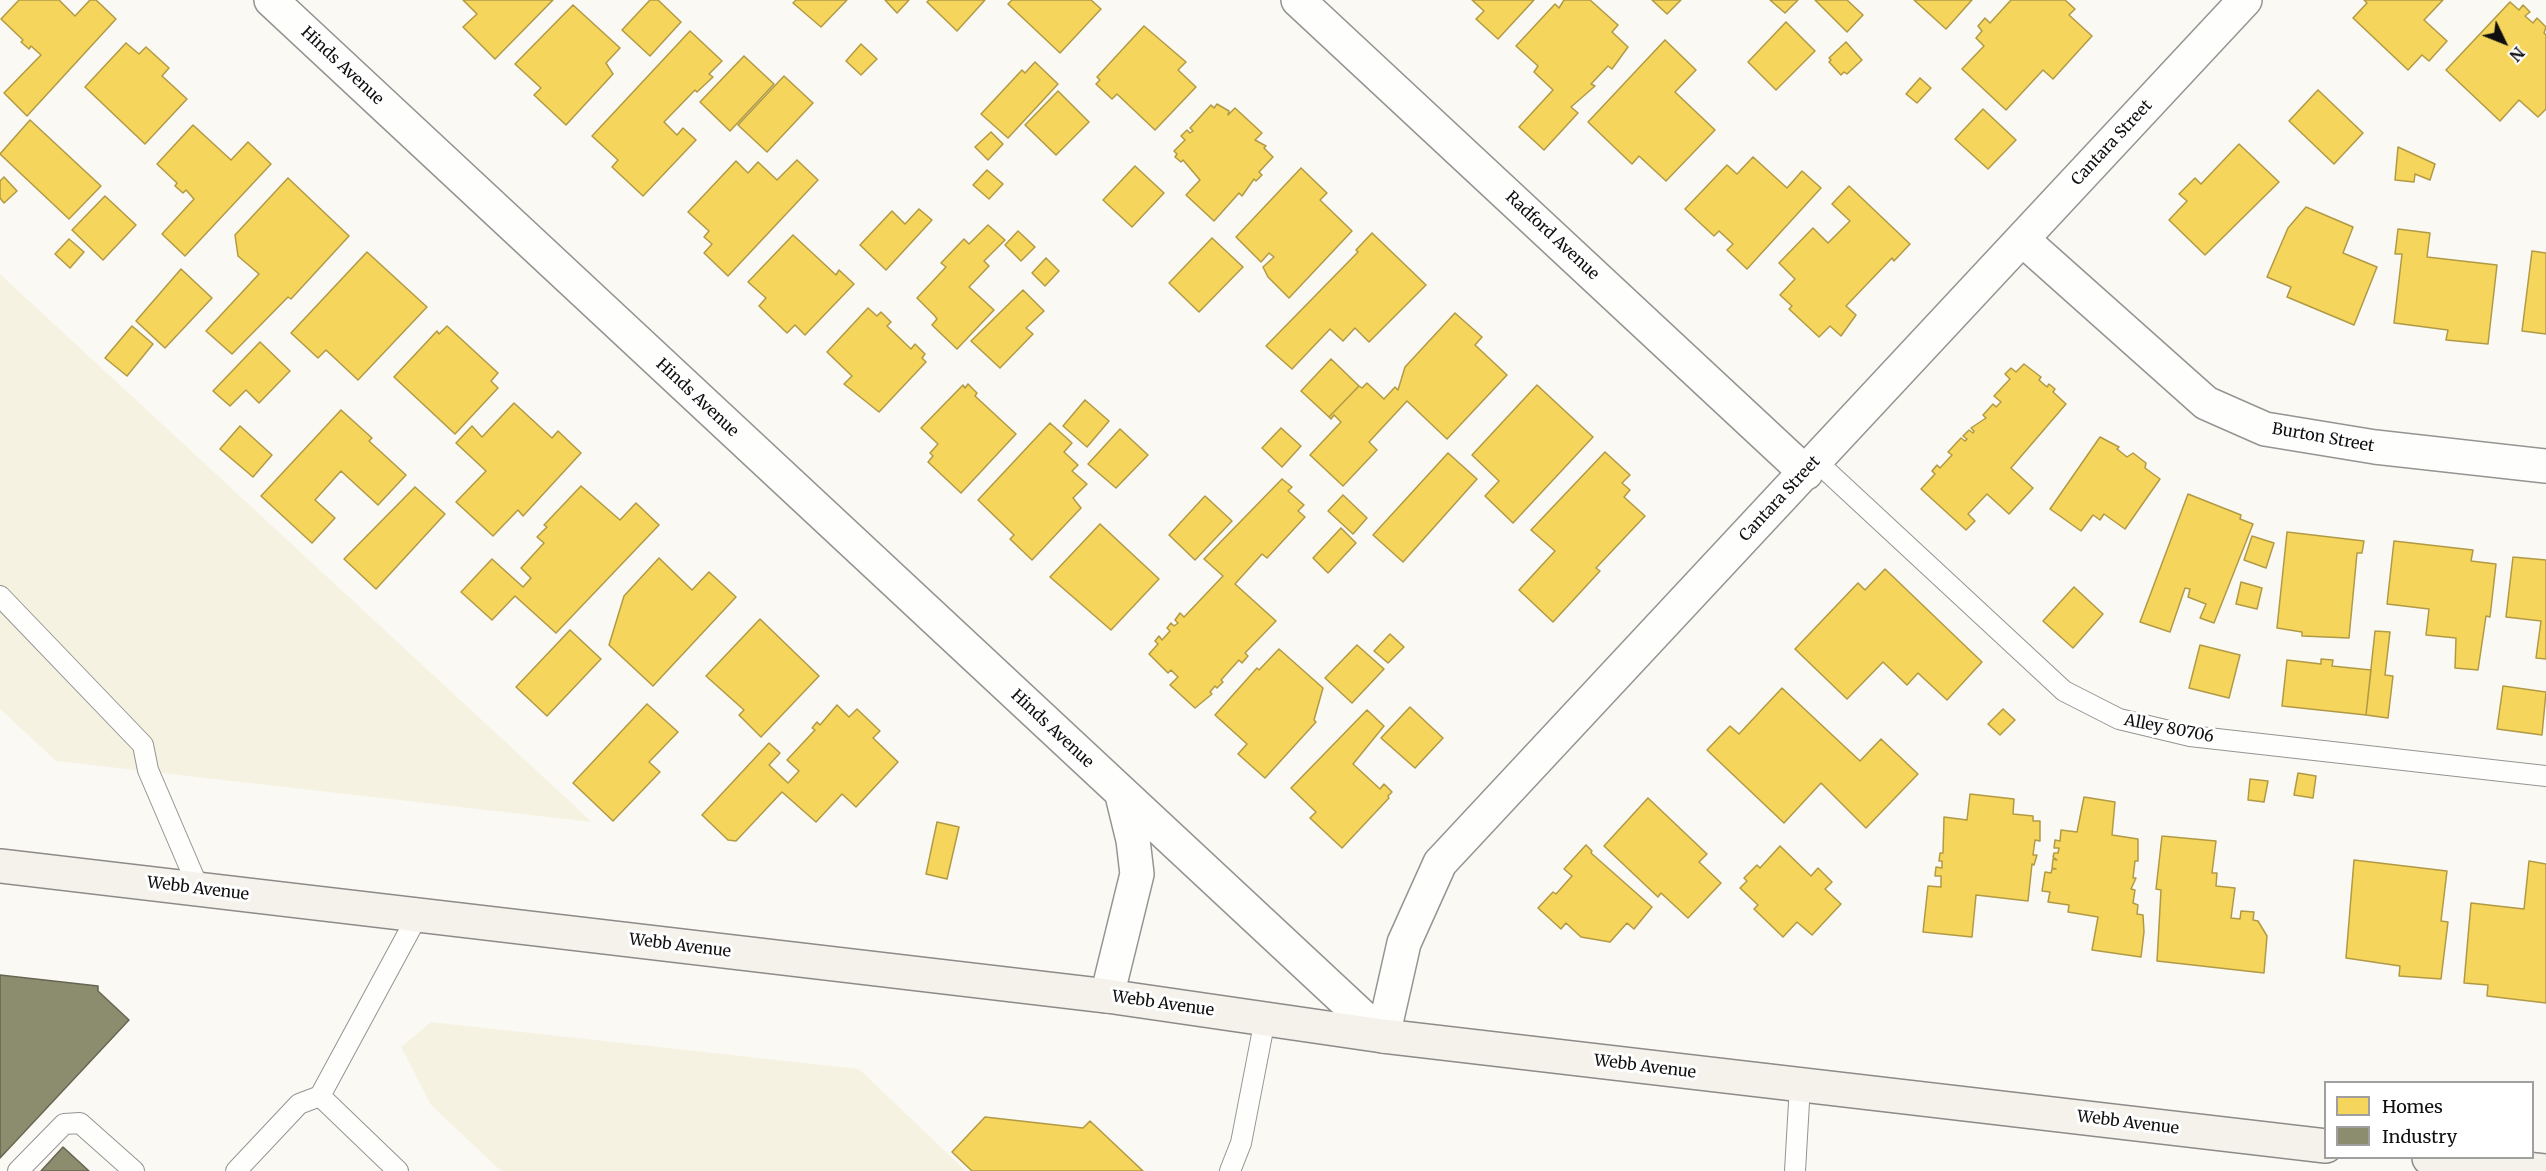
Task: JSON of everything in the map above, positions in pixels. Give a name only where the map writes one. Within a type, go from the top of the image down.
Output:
[{"type":"street","name":"Hinds Avenue","points":[[271,0],[1383,1036]]},
{"type":"street","name":"Radford Avenue","points":[[1298,0],[1810,467]]},
{"type":"street","name":"Cantara Street","points":[[1383,1036],[1404,942],[1440,863],[2022,239],[2239,2]]},
{"type":"street","name":"Burton Street","points":[[2022,239],[2206,403],[2265,429],[2375,447],[2546,466]]},
{"type":"street","points":[[1107,996],[1137,874],[1122,795]]},
{"type":"street","name":"Webb Avenue","points":[[0,866],[1107,996],[1383,1036],[2324,1146]]},
{"type":"street","points":[[2438,1159],[2544,1171]]},
{"type":"lane","name":"Alley 80706","points":[[1810,467],[2064,691],[2119,719],[2190,736],[2546,776]]},
{"type":"lane","points":[[0,596],[143,745],[148,770],[199,889]]},
{"type":"lane","points":[[236,1171],[299,1104],[320,1096],[418,915]]},
{"type":"lane","points":[[1230,1171],[1241,1143],[1265,1019]]},
{"type":"lane","points":[[1795,1171],[1800,1085]]},
{"type":"lane","points":[[320,1096],[398,1171]]},
{"type":"lane","points":[[18,1171],[64,1124],[80,1123],[134,1171]]},
{"type":"shaded area","points":[[0,274],[592,822],[56,761],[0,709]]},
{"type":"shaded area","points":[[431,1022],[859,1069],[966,1171],[501,1171],[431,1105],[401,1047]]},
{"type":"building: Homes","points":[[19,0],[59,0],[75,16],[90,0],[96,0],[116,19],[27,116],[4,93],[41,55],[31,46],[29,49],[21,42],[23,40],[1,19]]},
{"type":"building: Homes","points":[[463,0],[553,0],[495,59],[463,27],[477,14]]},
{"type":"building: Homes","points":[[650,0],[658,0],[681,22],[650,56],[622,30]]},
{"type":"building: Homes","points":[[796,0],[847,0],[821,27],[793,3]]},
{"type":"building: Homes","points":[[885,0],[909,0],[897,13]]},
{"type":"building: Homes","points":[[929,0],[985,0],[957,31],[927,2]]},
{"type":"building: Homes","points":[[1012,0],[1091,0],[1101,9],[1060,53],[1008,4]]},
{"type":"building: Homes","points":[[1472,0],[1534,0],[1498,39],[1476,19],[1484,11]]},
{"type":"building: Homes","points":[[1564,0],[1590,0],[1618,25],[1612,32],[1628,47],[1612,69],[1608,66],[1591,84],[1595,86],[1571,107],[1578,113],[1544,150],[1519,127],[1553,90],[1534,72],[1538,66],[1516,46],[1555,4],[1559,8]]},
{"type":"building: Homes","points":[[1652,0],[1681,0],[1667,14]]},
{"type":"building: Homes","points":[[1770,0],[1798,0],[1785,13]]},
{"type":"building: Homes","points":[[1815,0],[1847,0],[1863,15],[1847,32]]},
{"type":"building: Homes","points":[[1914,0],[1972,0],[1946,29]]},
{"type":"building: Homes","points":[[2011,0],[2065,0],[2075,9],[2069,15],[2092,36],[2053,79],[2043,70],[2006,110],[1962,69],[1984,46],[1976,38],[1982,31],[1978,26],[1985,18],[1990,23]]},
{"type":"building: Homes","points":[[2364,0],[2443,0],[2424,20],[2447,41],[2429,61],[2422,55],[2408,70],[2353,18],[2367,3]]},
{"type":"building: Homes","points":[[2510,2],[2519,10],[2523,5],[2530,12],[2525,16],[2533,23],[2537,18],[2546,27],[2544,33],[2546,35],[2546,109],[2538,117],[2519,100],[2500,121],[2446,70]]},
{"type":"building: Homes","points":[[573,5],[620,48],[606,63],[613,74],[566,125],[534,95],[541,88],[515,64]]},
{"type":"building: Homes","points":[[1786,22],[1815,51],[1776,90],[1748,62]]},
{"type":"building: Homes","points":[[1144,26],[1186,62],[1178,70],[1196,87],[1155,130],[1117,94],[1112,99],[1096,84],[1100,80],[1097,77]]},
{"type":"building: Homes","points":[[690,31],[722,61],[709,74],[713,77],[697,92],[695,90],[664,122],[677,135],[683,128],[696,140],[643,196],[612,167],[618,160],[592,136]]},
{"type":"building: Homes","points":[[1665,40],[1696,70],[1675,92],[1715,130],[1666,181],[1639,156],[1632,164],[1588,122]]},
{"type":"building: Homes","points":[[1846,42],[1862,60],[1847,74],[1844,72],[1841,75],[1829,62],[1831,60],[1829,58]]},
{"type":"building: Homes","points":[[126,43],[139,54],[146,47],[169,68],[162,76],[187,99],[145,144],[85,87]]},
{"type":"building: Homes","points":[[861,44],[877,59],[861,75],[846,61]]},
{"type":"building: Homes","points":[[744,56],[774,84],[730,131],[700,102]]},
{"type":"building: Homes","points":[[1035,62],[1058,84],[1008,138],[981,114],[1022,70],[1025,73]]},
{"type":"building: Homes","points":[[784,76],[813,103],[767,152],[738,125]]},
{"type":"building: Homes","points":[[1920,78],[1931,88],[1917,103],[1906,94]]},
{"type":"building: Homes","points":[[2318,90],[2363,133],[2334,164],[2289,121]]},
{"type":"building: Homes","points":[[1058,91],[1089,122],[1056,155],[1025,125]]},
{"type":"building: Homes","points":[[1217,104],[1229,111],[1228,115],[1235,108],[1262,133],[1255,140],[1266,146],[1264,148],[1273,157],[1259,172],[1262,175],[1256,181],[1254,179],[1242,196],[1239,193],[1214,221],[1186,195],[1200,180],[1183,160],[1181,162],[1175,157],[1177,154],[1174,151],[1185,140],[1181,136],[1187,130],[1190,133],[1193,131],[1190,128],[1211,105],[1214,108]]},
{"type":"building: Homes","points":[[1983,109],[2016,140],[1988,169],[1955,139]]},
{"type":"building: Homes","points":[[30,120],[101,186],[69,219],[0,154]]},
{"type":"building: Homes","points":[[193,125],[231,160],[248,142],[271,164],[185,256],[162,234],[194,199],[186,190],[183,193],[175,186],[177,183],[157,164]]},
{"type":"building: Homes","points":[[991,132],[1003,144],[988,160],[975,147]]},
{"type":"building: Homes","points":[[2239,144],[2279,182],[2205,255],[2169,220],[2187,201],[2179,194],[2195,178],[2201,184]]},
{"type":"building: Homes","points":[[2398,147],[2435,164],[2430,180],[2415,174],[2414,182],[2395,180]]},
{"type":"building: Homes","points":[[1753,157],[1787,188],[1802,171],[1821,188],[1747,269],[1727,250],[1733,244],[1719,231],[1714,236],[1685,209],[1727,165],[1737,174]]},
{"type":"building: Homes","points":[[797,160],[818,180],[728,276],[704,253],[712,244],[704,237],[709,231],[688,212],[736,161],[748,173],[758,162],[777,180]]},
{"type":"building: Homes","points":[[1135,166],[1164,193],[1132,227],[1103,200]]},
{"type":"building: Homes","points":[[1301,168],[1327,193],[1320,200],[1352,231],[1289,298],[1268,277],[1263,267],[1274,257],[1269,253],[1261,262],[1236,237]]},
{"type":"building: Homes","points":[[987,170],[1003,184],[989,199],[973,185]]},
{"type":"building: Homes","points":[[4,177],[17,191],[4,203],[0,198],[0,181]]},
{"type":"building: Homes","points":[[288,178],[349,236],[291,299],[288,297],[232,354],[206,331],[259,274],[238,256],[235,235]]},
{"type":"building: Homes","points":[[1849,186],[1910,244],[1894,261],[1892,258],[1846,306],[1856,315],[1841,336],[1830,326],[1819,337],[1789,309],[1792,306],[1780,295],[1795,279],[1779,263],[1813,228],[1828,243],[1850,221],[1832,204]]},
{"type":"building: Homes","points":[[105,196],[136,225],[103,260],[72,230]]},
{"type":"building: Homes","points":[[2306,207],[2353,227],[2343,253],[2377,267],[2354,325],[2287,297],[2291,287],[2267,277],[2288,228]]},
{"type":"building: Homes","points":[[919,209],[932,220],[886,270],[860,245],[892,211],[905,224]]},
{"type":"building: Homes","points":[[988,225],[1005,240],[984,261],[989,266],[969,287],[994,310],[957,349],[932,325],[937,319],[917,298],[946,267],[941,263],[964,239],[969,244]]},
{"type":"building: Homes","points":[[2398,229],[2430,233],[2427,257],[2497,265],[2488,344],[2446,340],[2448,330],[2394,323],[2402,254],[2395,254]]},
{"type":"building: Homes","points":[[1018,231],[1035,247],[1021,261],[1005,245]]},
{"type":"building: Homes","points":[[1372,233],[1426,285],[1369,342],[1355,328],[1343,341],[1330,329],[1292,369],[1266,346],[1358,252],[1356,250]]},
{"type":"building: Homes","points":[[793,235],[836,275],[839,270],[854,284],[805,335],[795,325],[787,333],[759,306],[766,298],[748,282]]},
{"type":"building: Homes","points":[[1212,238],[1243,267],[1199,312],[1169,283]]},
{"type":"building: Homes","points":[[69,239],[84,252],[70,268],[55,254]]},
{"type":"building: Homes","points":[[2532,251],[2546,253],[2546,334],[2522,331]]},
{"type":"building: Homes","points":[[367,252],[427,307],[358,380],[326,350],[318,358],[291,333]]},
{"type":"building: Homes","points":[[1046,258],[1059,271],[1045,286],[1032,273]]},
{"type":"building: Homes","points":[[181,269],[212,298],[165,348],[136,321]]},
{"type":"building: Homes","points":[[1023,290],[1044,311],[1026,328],[1033,334],[1000,368],[971,341]]},
{"type":"building: Homes","points":[[868,308],[877,316],[881,312],[891,322],[887,326],[911,349],[915,344],[925,354],[922,358],[926,362],[879,412],[844,384],[852,376],[827,352]]},
{"type":"building: Homes","points":[[1455,313],[1482,337],[1475,345],[1507,375],[1447,439],[1407,401],[1369,442],[1377,450],[1343,486],[1310,455],[1341,422],[1334,415],[1331,419],[1329,417],[1359,386],[1362,388],[1367,383],[1384,399],[1395,387],[1398,390],[1405,367]]},
{"type":"building: Homes","points":[[132,326],[153,344],[127,376],[105,358]]},
{"type":"building: Homes","points":[[447,326],[498,373],[491,381],[498,388],[455,434],[394,377],[437,331],[439,334]]},
{"type":"building: Homes","points":[[260,342],[290,371],[259,403],[246,390],[230,406],[213,391]]},
{"type":"building: Homes","points":[[1331,359],[1359,386],[1329,417],[1301,391]]},
{"type":"building: Homes","points":[[2024,364],[2041,377],[2039,380],[2047,387],[2049,384],[2055,389],[2053,392],[2066,404],[2011,468],[2033,488],[2009,514],[1987,494],[1968,514],[1975,521],[1966,530],[1921,489],[1935,474],[1932,471],[1937,465],[1940,468],[1952,455],[1948,452],[1961,438],[1965,441],[1967,439],[1963,436],[1969,430],[1973,433],[1971,428],[1986,418],[1983,415],[1993,404],[1996,407],[2001,402],[1994,396],[2010,379],[2005,374],[2011,368],[2016,372]]},
{"type":"building: Homes","points":[[968,384],[977,393],[975,396],[1016,434],[961,493],[928,462],[933,456],[930,453],[938,444],[921,428],[963,385],[965,388]]},
{"type":"building: Homes","points":[[1537,385],[1593,437],[1513,523],[1485,496],[1499,481],[1472,455]]},
{"type":"building: Homes","points":[[1085,400],[1109,421],[1087,447],[1063,426]]},
{"type":"building: Homes","points":[[514,403],[552,438],[558,431],[581,453],[523,516],[518,510],[493,536],[456,502],[486,471],[456,443],[472,426],[482,437]]},
{"type":"building: Homes","points":[[341,410],[372,438],[369,441],[406,475],[378,505],[341,471],[315,500],[335,518],[312,543],[261,496]]},
{"type":"building: Homes","points":[[1050,423],[1072,443],[1064,452],[1078,465],[1072,471],[1087,484],[1073,498],[1081,508],[1032,560],[1010,539],[1014,535],[978,500]]},
{"type":"building: Homes","points":[[240,426],[272,455],[253,477],[220,449]]},
{"type":"building: Homes","points":[[1281,428],[1301,446],[1282,467],[1262,448]]},
{"type":"building: Homes","points":[[1120,429],[1148,455],[1116,488],[1088,464]]},
{"type":"building: Homes","points":[[2100,437],[2119,447],[2117,449],[2127,457],[2133,453],[2146,463],[2145,468],[2160,479],[2125,529],[2104,514],[2100,520],[2093,515],[2081,531],[2050,509]]},
{"type":"building: Homes","points":[[1605,452],[1630,475],[1622,483],[1630,490],[1624,497],[1645,516],[1596,568],[1600,571],[1553,622],[1519,590],[1555,551],[1531,530]]},
{"type":"building: Homes","points":[[1448,453],[1477,479],[1403,562],[1373,535]]},
{"type":"building: Homes","points":[[1282,479],[1292,487],[1288,491],[1304,505],[1298,511],[1305,517],[1267,558],[1262,554],[1235,584],[1276,621],[1245,653],[1248,656],[1242,663],[1239,660],[1221,680],[1223,682],[1210,692],[1212,694],[1195,708],[1170,685],[1178,677],[1171,670],[1168,673],[1149,654],[1158,644],[1155,641],[1159,636],[1162,640],[1170,631],[1167,628],[1171,623],[1174,626],[1178,623],[1175,620],[1180,613],[1184,617],[1223,576],[1204,559]]},
{"type":"building: Homes","points":[[581,486],[620,520],[636,503],[659,525],[556,633],[515,596],[492,620],[461,592],[492,559],[523,587],[531,578],[521,568],[544,543],[537,537],[547,527],[544,525]]},
{"type":"building: Homes","points":[[415,487],[445,514],[376,589],[344,559]]},
{"type":"building: Homes","points":[[2188,494],[2241,515],[2240,519],[2253,524],[2214,623],[2200,618],[2206,604],[2188,597],[2190,589],[2185,588],[2170,632],[2140,622]]},
{"type":"building: Homes","points":[[1343,495],[1367,518],[1353,534],[1328,511]]},
{"type":"building: Homes","points":[[1205,496],[1232,521],[1195,560],[1169,535]]},
{"type":"building: Homes","points":[[1100,524],[1159,579],[1111,630],[1050,577]]},
{"type":"building: Homes","points":[[1341,528],[1356,543],[1328,573],[1313,558]]},
{"type":"building: Homes","points":[[2287,532],[2364,541],[2362,553],[2357,553],[2349,638],[2302,636],[2302,632],[2277,628]]},
{"type":"building: Homes","points":[[2252,536],[2274,543],[2266,568],[2244,560]]},
{"type":"building: Homes","points":[[2394,541],[2473,550],[2471,561],[2496,564],[2490,617],[2486,616],[2478,670],[2455,668],[2456,638],[2426,635],[2429,609],[2387,604]]},
{"type":"building: Homes","points":[[2513,557],[2546,560],[2546,659],[2536,658],[2541,621],[2506,617]]},
{"type":"building: Homes","points":[[659,558],[692,590],[709,572],[736,597],[653,686],[609,645],[624,596]]},
{"type":"building: Homes","points":[[1885,569],[1982,662],[1947,700],[1918,673],[1907,685],[1883,662],[1847,699],[1795,649],[1858,583],[1865,590]]},
{"type":"building: Homes","points":[[2241,582],[2262,588],[2257,609],[2236,604]]},
{"type":"building: Homes","points":[[2074,587],[2103,614],[2073,648],[2043,621]]},
{"type":"building: Homes","points":[[760,619],[819,676],[761,737],[739,715],[744,710],[706,676]]},
{"type":"building: Homes","points":[[570,630],[601,659],[547,716],[516,687]]},
{"type":"building: Homes","points":[[2375,631],[2390,632],[2385,675],[2393,676],[2388,718],[2366,715]]},
{"type":"building: Homes","points":[[1390,634],[1404,647],[1388,663],[1374,651]]},
{"type":"building: Homes","points":[[1357,645],[1384,669],[1352,703],[1325,678]]},
{"type":"building: Homes","points":[[2200,645],[2240,655],[2229,698],[2189,688]]},
{"type":"building: Homes","points":[[1279,649],[1323,688],[1314,720],[1316,722],[1265,778],[1238,754],[1247,744],[1215,715],[1257,668],[1259,670]]},
{"type":"building: Homes","points":[[2321,659],[2333,660],[2332,666],[2371,670],[2366,715],[2282,706],[2287,660],[2321,664]]},
{"type":"building: Homes","points":[[2503,686],[2546,692],[2542,735],[2497,729]]},
{"type":"building: Homes","points":[[1782,688],[1860,761],[1881,739],[1918,774],[1866,828],[1821,783],[1784,823],[1707,750],[1730,726],[1739,734]]},
{"type":"building: Homes","points":[[647,704],[678,732],[649,762],[660,772],[613,821],[573,783]]},
{"type":"building: Homes","points":[[837,705],[849,717],[857,709],[880,731],[873,738],[898,762],[856,807],[842,794],[816,822],[782,792],[736,841],[728,840],[702,815],[769,743],[780,753],[769,765],[788,783],[799,771],[787,760],[815,730],[812,728],[817,722],[820,725]]},
{"type":"building: Homes","points":[[1410,707],[1443,738],[1415,768],[1381,738]]},
{"type":"building: Homes","points":[[2003,709],[2015,720],[2000,735],[1988,724]]},
{"type":"building: Homes","points":[[1367,710],[1384,726],[1353,764],[1380,789],[1384,784],[1392,792],[1342,848],[1310,818],[1316,812],[1291,788]]},
{"type":"building: Homes","points":[[2298,773],[2316,776],[2313,798],[2294,795]]},
{"type":"building: Homes","points":[[2250,779],[2268,781],[2264,802],[2248,800]]},
{"type":"building: Homes","points":[[1970,794],[2014,799],[2013,814],[2033,816],[2033,821],[2040,821],[2040,841],[2035,840],[2033,855],[2037,855],[2034,865],[2032,864],[2028,901],[1976,895],[1972,937],[1923,932],[1928,886],[1941,887],[1941,876],[1935,876],[1936,867],[1942,868],[1942,861],[1939,861],[1940,853],[1943,853],[1944,817],[1967,820]]},
{"type":"building: Homes","points":[[2084,797],[2115,802],[2112,835],[2138,839],[2138,861],[2135,861],[2133,878],[2136,878],[2131,889],[2135,890],[2133,903],[2138,905],[2137,914],[2143,915],[2144,932],[2141,957],[2092,950],[2098,917],[2068,912],[2069,905],[2048,902],[2050,892],[2042,891],[2045,872],[2051,873],[2052,869],[2056,869],[2052,868],[2053,859],[2057,860],[2053,857],[2054,853],[2058,853],[2059,848],[2054,848],[2055,840],[2060,841],[2061,830],[2077,832]]},
{"type":"building: Homes","points":[[1648,798],[1707,854],[1699,862],[1721,883],[1688,918],[1661,893],[1658,897],[1604,846]]},
{"type":"building: Homes","points":[[937,822],[959,827],[947,879],[926,874]]},
{"type":"building: Homes","points":[[2162,836],[2216,841],[2212,873],[2217,873],[2216,886],[2235,888],[2231,918],[2240,919],[2241,911],[2254,912],[2253,920],[2258,921],[2267,936],[2264,973],[2157,961],[2161,890],[2156,889]]},
{"type":"building: Homes","points":[[1586,845],[1592,851],[1591,853],[1652,907],[1634,929],[1627,923],[1610,942],[1581,937],[1566,923],[1561,929],[1538,908],[1553,892],[1556,894],[1572,876],[1564,869]]},
{"type":"building: Homes","points":[[1780,846],[1811,876],[1818,868],[1832,882],[1825,889],[1841,904],[1812,935],[1797,922],[1783,937],[1754,909],[1758,905],[1740,888],[1747,881],[1744,878],[1757,865],[1760,868]]},
{"type":"building: Homes","points":[[2354,860],[2447,871],[2441,921],[2448,922],[2441,979],[2399,976],[2400,966],[2346,958]]},
{"type":"building: Homes","points":[[2529,861],[2546,864],[2546,1003],[2487,996],[2488,985],[2464,983],[2471,903],[2524,909]]},
{"type":"building: Homes","points":[[985,1117],[1083,1128],[1090,1121],[1143,1171],[972,1171],[952,1152]]},
{"type":"building: Industry","points":[[0,975],[98,986],[98,991],[129,1020],[0,1158]]},
{"type":"building: Industry","points":[[63,1147],[89,1171],[41,1171]]}]
